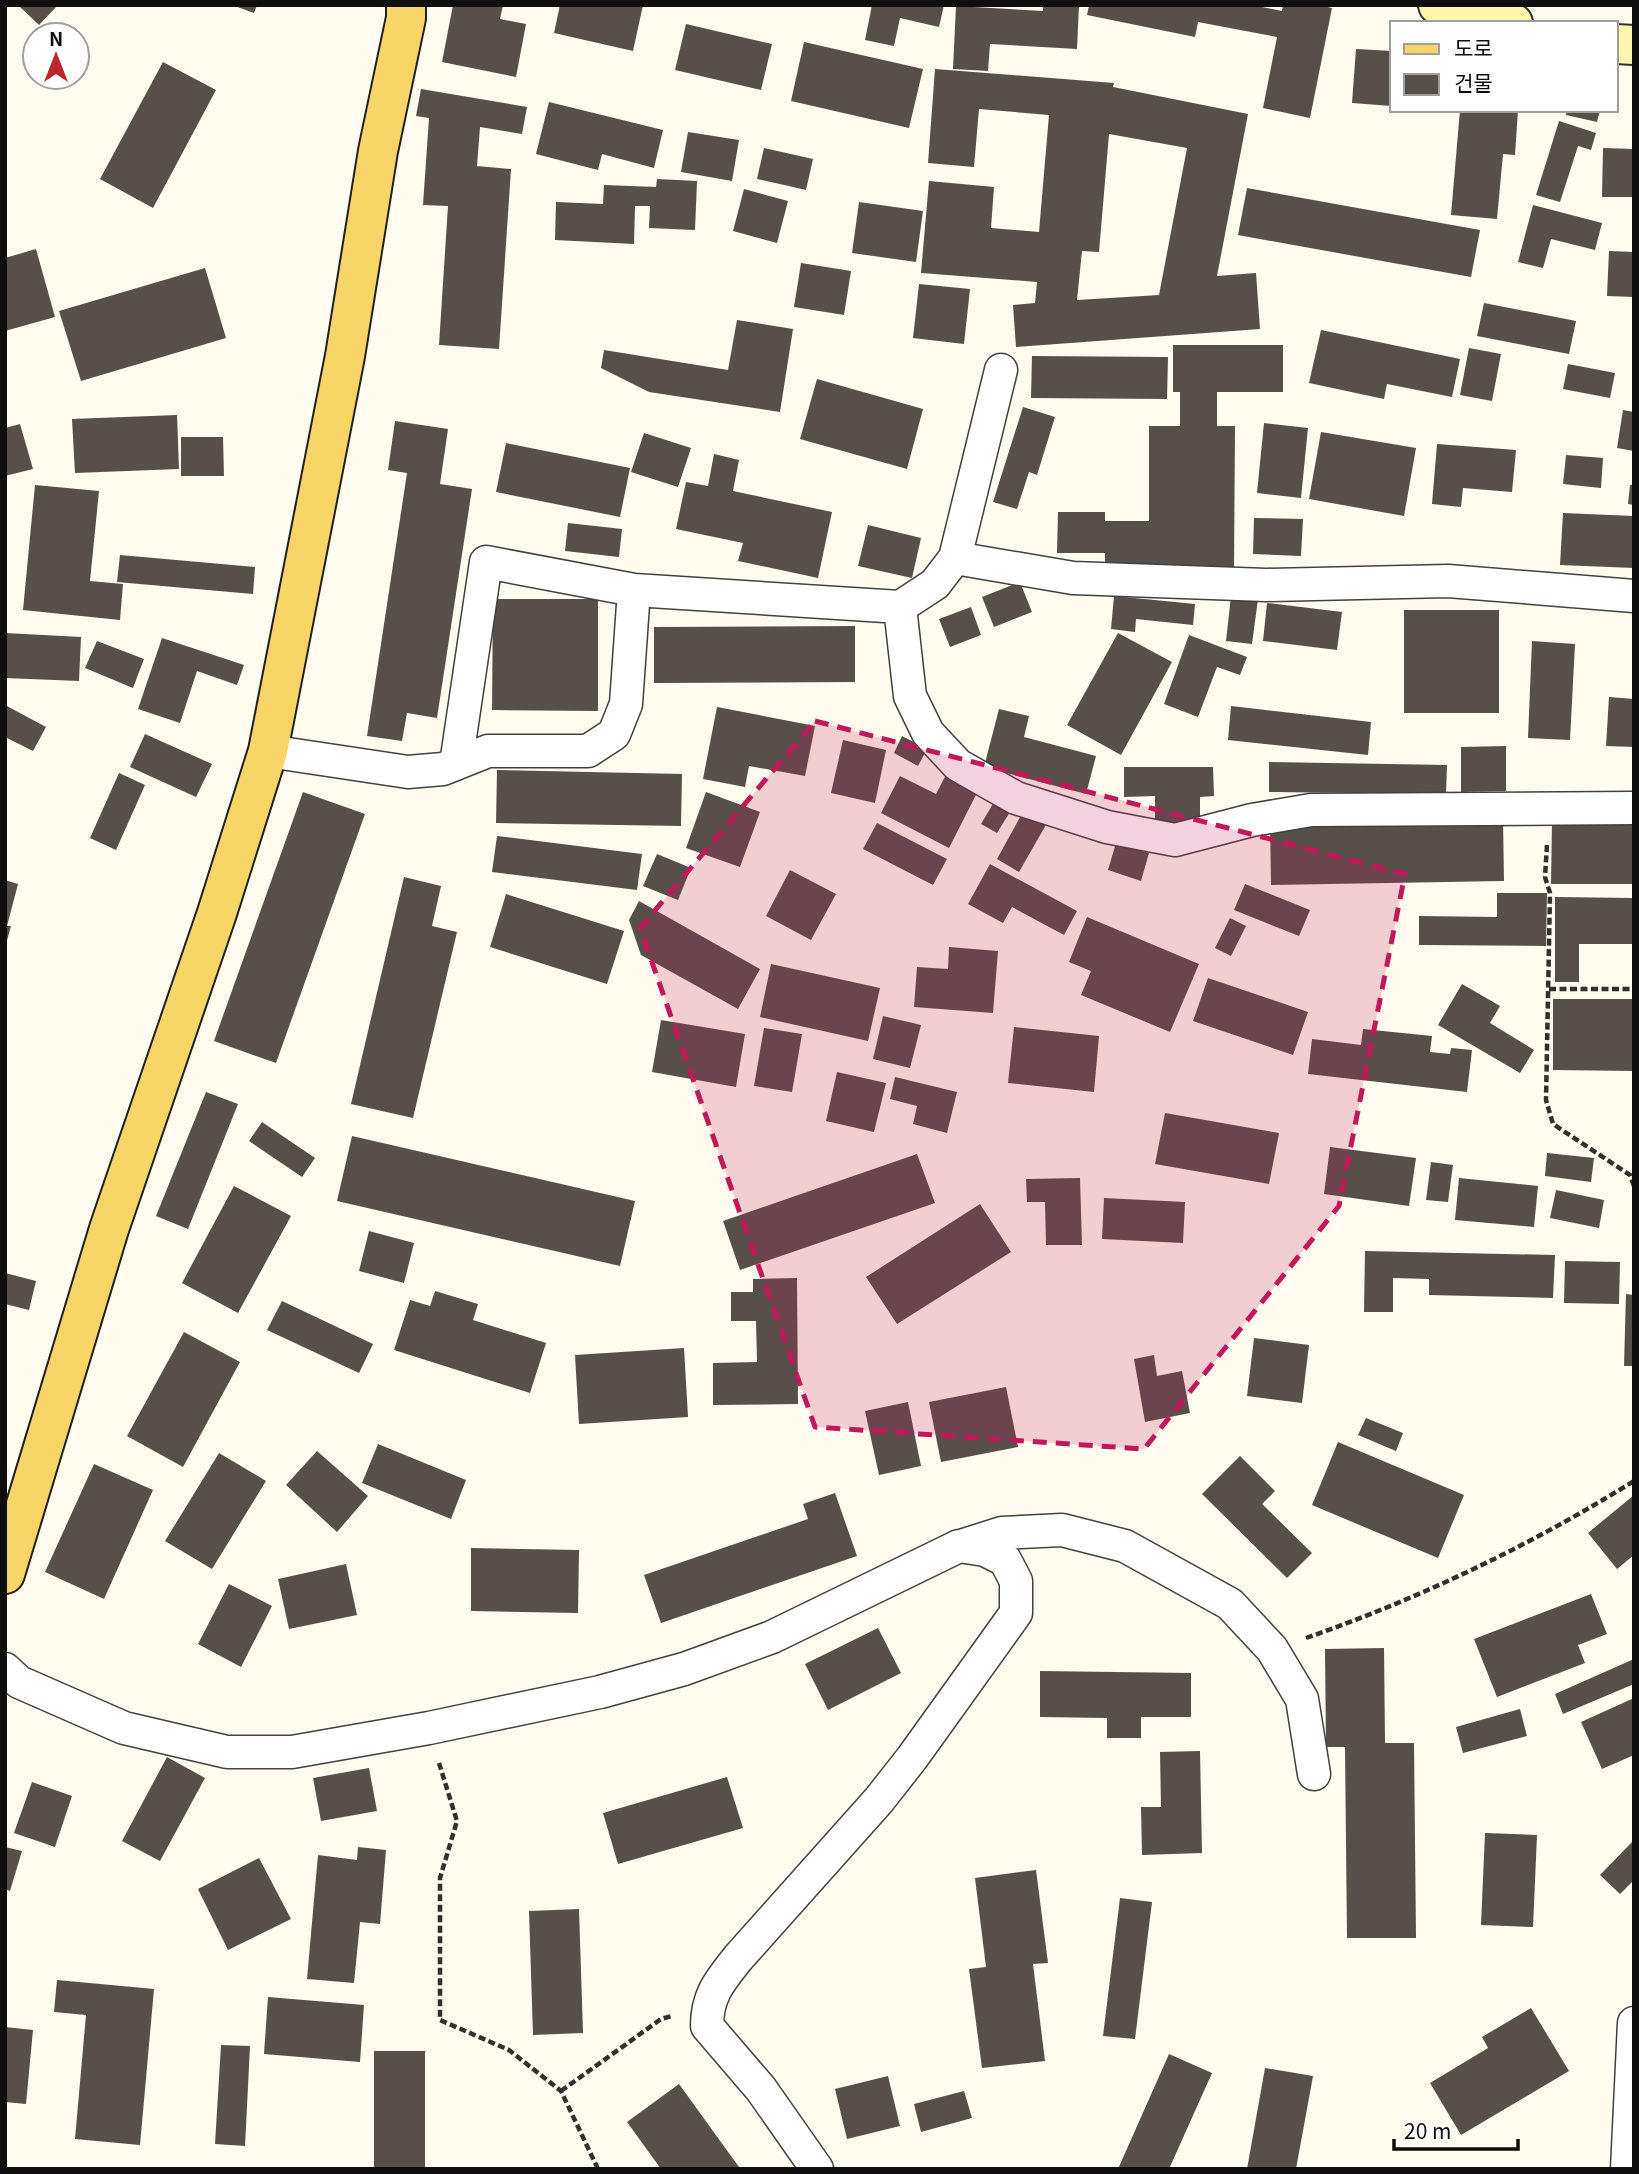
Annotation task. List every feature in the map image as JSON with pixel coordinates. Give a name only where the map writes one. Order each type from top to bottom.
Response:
[{"type":"main road","points":[[5,1574],[109,1229],[268,751],[345,356],[378,151],[406,18],[406,5]]},
{"type":"street","points":[[1438,5],[1505,21]]},
{"type":"street","points":[[456,764],[486,562],[634,590],[900,607],[935,584],[955,558],[1001,370]]},
{"type":"street","points":[[955,558],[1073,579],[1266,585],[1448,581],[1634,596]]},
{"type":"street","points":[[268,751],[408,772],[443,769],[488,751],[588,751],[614,734],[625,704],[634,590]]},
{"type":"street","points":[[900,607],[911,696],[928,733],[958,765],[1016,798],[1107,827],[1175,840],[1252,820],[1311,810],[1634,808]]},
{"type":"street","points":[[5,1669],[19,1682],[124,1728],[227,1752],[292,1752],[429,1728],[600,1692],[684,1669],[772,1637],[959,1546],[1002,1533],[1062,1530],[1125,1546],[1230,1604],[1272,1649],[1301,1699],[1314,1774]]},
{"type":"street","points":[[817,2169],[761,2088],[707,2026],[707,2008],[716,1985],[738,1958],[879,1800],[912,1758],[1016,1613],[1016,1581],[1005,1560],[985,1550],[959,1546]]},
{"type":"street","points":[[1627,2169],[1634,2023]]},
{"type":"path","points":[[1549,809],[1545,877],[1550,892],[1546,1100],[1553,1124],[1630,1175],[1634,1186]]},
{"type":"path","points":[[1549,989],[1634,989]]},
{"type":"path","points":[[1272,1649],[1368,1616],[1492,1560],[1569,1521],[1634,1481]]},
{"type":"path","points":[[429,1728],[457,1821],[440,1878],[440,2020],[509,2050],[561,2091],[598,2169]]},
{"type":"path","points":[[561,2091],[661,2019],[707,2008]]},
{"type":"highlighted area","points":[[815,721],[1405,874],[1339,1206],[1144,1449],[815,1427],[640,928]]},
{"type":"building","points":[[18,5],[58,5],[43,21],[35,21]]},
{"type":"building","points":[[232,5],[257,5],[254,13]]},
{"type":"building","points":[[453,5],[503,5],[500,19],[526,24],[516,77],[442,62]]},
{"type":"building","points":[[560,5],[643,5],[633,51],[554,33]]},
{"type":"building","points":[[872,5],[944,5],[939,27],[900,18],[894,46],[865,40]]},
{"type":"building","points":[[1043,5],[1079,5],[1077,49],[990,44],[988,71],[953,69],[956,6],[1043,11]]},
{"type":"building","points":[[1089,5],[1252,5],[1282,11],[1283,5],[1319,5],[1332,8],[1310,118],[1263,108],[1277,37],[1198,22],[1195,37],[1087,15]]},
{"type":"building","points":[[686,24],[772,44],[761,90],[675,70]]},
{"type":"building","points":[[804,42],[923,69],[909,128],[791,101]]},
{"type":"building","points":[[1356,49],[1390,51],[1390,106],[1352,103]]},
{"type":"building","points":[[163,62],[216,90],[153,208],[100,179]]},
{"type":"building","points":[[935,69],[1114,83],[1113,87],[1248,114],[1217,276],[1256,273],[1260,329],[1016,347],[1013,305],[1035,303],[1037,282],[921,273],[929,181],[994,187],[991,228],[1039,232],[1049,115],[979,109],[974,167],[928,163]],"holes":[[[1109,134],[1187,148],[1159,295],[1077,300],[1082,251],[1099,252]]]},
{"type":"building","points":[[421,89],[527,107],[522,134],[480,127],[477,166],[511,169],[499,349],[439,345],[448,206],[423,205],[429,118],[416,116]]},
{"type":"building","points":[[549,102],[663,130],[654,168],[602,154],[598,170],[536,154]]},
{"type":"building","points":[[1460,112],[1518,112],[1515,155],[1503,154],[1497,219],[1451,215]]},
{"type":"building","points":[[1567,112],[1600,112],[1597,122],[1566,115]]},
{"type":"building","points":[[1559,121],[1596,133],[1591,150],[1578,146],[1560,202],[1536,195]]},
{"type":"building","points":[[688,132],[739,140],[732,181],[681,172]]},
{"type":"building","points":[[764,148],[813,159],[806,190],[757,179]]},
{"type":"building","points":[[1603,148],[1634,149],[1634,197],[1602,197]]},
{"type":"building","points":[[657,179],[697,181],[695,230],[649,228],[650,206],[635,206],[634,244],[555,240],[556,202],[603,204],[604,185],[656,187]]},
{"type":"building","points":[[1247,188],[1480,230],[1471,277],[1238,235]]},
{"type":"building","points":[[744,189],[788,201],[777,243],[733,231]]},
{"type":"building","points":[[859,202],[923,211],[916,262],[852,253]]},
{"type":"building","points":[[1533,205],[1602,223],[1595,250],[1551,239],[1543,268],[1518,262]]},
{"type":"building","points":[[36,249],[55,317],[5,331],[5,258]]},
{"type":"building","points":[[1609,251],[1634,252],[1634,297],[1607,296]]},
{"type":"building","points":[[801,263],[851,271],[844,315],[794,307]]},
{"type":"building","points":[[205,268],[226,338],[81,381],[59,311]]},
{"type":"building","points":[[919,284],[970,289],[964,344],[913,338]]},
{"type":"building","points":[[1484,303],[1576,321],[1569,354],[1477,336]]},
{"type":"building","points":[[737,320],[793,329],[780,412],[649,392],[601,368],[604,350],[728,370]]},
{"type":"building","points":[[1321,330],[1460,359],[1452,397],[1387,384],[1384,399],[1309,383]]},
{"type":"building","points":[[1173,345],[1283,345],[1283,392],[1217,392],[1217,426],[1235,426],[1234,569],[1105,568],[1105,553],[1057,553],[1058,512],[1105,512],[1105,521],[1149,521],[1149,426],[1180,426],[1180,392],[1173,392]]},
{"type":"building","points":[[1469,348],[1501,354],[1492,401],[1460,395]]},
{"type":"building","points":[[1032,356],[1168,357],[1167,399],[1031,398]]},
{"type":"building","points":[[1568,364],[1615,373],[1610,398],[1563,389]]},
{"type":"building","points":[[817,379],[923,409],[907,469],[800,439]]},
{"type":"building","points":[[1023,407],[1055,417],[1037,475],[1029,472],[1017,509],[993,502]]},
{"type":"building","points":[[1623,410],[1634,412],[1634,451],[1617,448]]},
{"type":"building","points":[[177,415],[179,469],[75,473],[72,419]]},
{"type":"building","points":[[395,421],[448,429],[440,484],[472,489],[437,718],[407,713],[402,741],[367,736],[407,473],[388,470]]},
{"type":"building","points":[[1264,423],[1308,428],[1301,498],[1257,493]]},
{"type":"building","points":[[20,424],[33,469],[5,476],[5,428]]},
{"type":"building","points":[[1321,432],[1416,448],[1404,516],[1309,499]]},
{"type":"building","points":[[644,433],[691,448],[678,487],[631,472]]},
{"type":"building","points":[[181,437],[223,437],[224,476],[181,476]]},
{"type":"building","points":[[506,443],[630,468],[620,517],[496,492]]},
{"type":"building","points":[[1437,444],[1516,450],[1512,492],[1463,488],[1461,507],[1432,504]]},
{"type":"building","points":[[714,454],[739,460],[733,491],[832,512],[818,578],[738,561],[743,543],[676,529],[686,482],[708,486]]},
{"type":"building","points":[[1566,455],[1603,458],[1601,488],[1563,484]]},
{"type":"building","points":[[35,485],[99,491],[90,581],[123,584],[120,620],[23,610]]},
{"type":"building","points":[[1630,485],[1634,485],[1634,505],[1628,504]]},
{"type":"building","points":[[1563,513],[1634,516],[1634,568],[1560,565]]},
{"type":"building","points":[[1254,518],[1303,519],[1301,556],[1253,554]]},
{"type":"building","points":[[568,523],[622,529],[619,557],[565,551]]},
{"type":"building","points":[[868,525],[921,538],[912,578],[858,566]]},
{"type":"building","points":[[120,555],[255,567],[253,594],[117,582]]},
{"type":"building","points":[[1020,582],[1032,612],[994,627],[982,597]]},
{"type":"building","points":[[1114,596],[1195,604],[1193,625],[1136,619],[1135,632],[1111,629]]},
{"type":"building","points":[[1231,596],[1258,599],[1252,644],[1226,641]]},
{"type":"building","points":[[493,599],[598,599],[598,711],[492,710]]},
{"type":"building","points":[[1267,603],[1342,612],[1337,650],[1263,641]]},
{"type":"building","points":[[971,607],[981,635],[950,647],[939,619]]},
{"type":"building","points":[[1404,610],[1499,610],[1499,713],[1404,713]]},
{"type":"building","points":[[855,626],[855,682],[654,683],[654,627]]},
{"type":"building","points":[[5,633],[81,637],[79,681],[5,678]]},
{"type":"building","points":[[1118,633],[1172,662],[1121,755],[1067,725]]},
{"type":"building","points":[[1189,635],[1247,657],[1240,675],[1217,667],[1198,717],[1164,704]]},
{"type":"building","points":[[162,638],[244,665],[237,685],[197,671],[180,723],[138,709]]},
{"type":"building","points":[[97,641],[144,659],[133,688],[85,668]]},
{"type":"building","points":[[1532,641],[1575,644],[1570,740],[1528,738]]},
{"type":"building","points":[[1609,697],[1634,699],[1634,747],[1606,746]]},
{"type":"building","points":[[5,705],[46,727],[33,751],[5,737]]},
{"type":"building","points":[[1231,706],[1371,722],[1368,755],[1228,740]]},
{"type":"building","points":[[717,707],[815,726],[805,776],[749,766],[745,787],[703,779]]},
{"type":"building","points":[[999,709],[1029,716],[1024,737],[1096,756],[1086,794],[984,767]]},
{"type":"building","points":[[145,734],[212,764],[196,797],[130,767]]},
{"type":"building","points":[[902,736],[927,749],[918,766],[894,753]]},
{"type":"building","points":[[843,740],[886,750],[875,803],[831,793]]},
{"type":"building","points":[[1506,746],[1506,791],[1461,792],[1461,747]]},
{"type":"building","points":[[1269,762],[1447,765],[1446,794],[1269,792]]},
{"type":"building","points":[[1124,767],[1213,767],[1214,796],[1200,797],[1200,825],[1155,825],[1155,796],[1124,797]]},
{"type":"building","points":[[497,770],[682,774],[681,826],[496,823]]},
{"type":"building","points":[[948,771],[980,787],[949,848],[881,813],[900,776],[936,794]]},
{"type":"building","points":[[119,773],[145,785],[116,850],[90,838]]},
{"type":"building","points":[[303,792],[365,814],[276,1063],[214,1041]]},
{"type":"building","points":[[706,792],[760,812],[740,867],[686,848]]},
{"type":"building","points":[[994,802],[1010,812],[997,833],[981,824]]},
{"type":"building","points":[[1024,810],[1047,823],[1019,872],[997,859]]},
{"type":"building","points":[[1503,819],[1504,881],[1271,885],[1270,822]]},
{"type":"building","points":[[1552,821],[1634,822],[1634,884],[1551,884]]},
{"type":"building","points":[[877,823],[947,859],[933,885],[863,849]]},
{"type":"building","points":[[497,836],[642,854],[637,890],[492,872]]},
{"type":"building","points":[[1116,843],[1149,853],[1141,881],[1108,870]]},
{"type":"building","points":[[657,854],[691,868],[678,900],[643,886]]},
{"type":"building","points":[[990,864],[1077,911],[1064,935],[1012,907],[1003,923],[968,904]]},
{"type":"building","points":[[790,870],[836,894],[811,940],[766,916]]},
{"type":"building","points":[[404,877],[441,886],[432,926],[457,932],[413,1118],[351,1104]]},
{"type":"building","points":[[5,880],[18,884],[7,926],[11,926],[6,944]]},
{"type":"building","points":[[1245,884],[1310,910],[1299,936],[1234,910]]},
{"type":"building","points":[[1497,893],[1547,893],[1546,946],[1419,945],[1419,916],[1497,917]]},
{"type":"building","points":[[506,894],[624,931],[607,984],[490,947]]},
{"type":"building","points":[[1555,897],[1634,898],[1634,944],[1579,944],[1579,982],[1555,982]]},
{"type":"building","points":[[639,901],[760,969],[738,1009],[641,955],[629,920]]},
{"type":"building","points":[[1087,917],[1199,964],[1170,1032],[1081,995],[1091,971],[1069,962]]},
{"type":"building","points":[[1230,918],[1246,926],[1231,956],[1215,948]]},
{"type":"building","points":[[949,947],[998,951],[993,1013],[914,1007],[917,967],[948,969]]},
{"type":"building","points":[[771,964],[880,988],[868,1041],[760,1017]]},
{"type":"building","points":[[1208,978],[1308,1012],[1293,1055],[1193,1021]]},
{"type":"building","points":[[1462,984],[1500,1006],[1490,1023],[1534,1050],[1520,1073],[1438,1025]]},
{"type":"building","points":[[1553,999],[1634,999],[1634,1071],[1553,1070]]},
{"type":"building","points":[[883,1016],[921,1025],[910,1068],[873,1059]]},
{"type":"building","points":[[661,1020],[745,1034],[736,1087],[652,1072]]},
{"type":"building","points":[[1014,1027],[1099,1036],[1094,1092],[1008,1083]]},
{"type":"building","points":[[764,1028],[802,1034],[792,1092],[754,1086]]},
{"type":"building","points":[[1363,1029],[1432,1036],[1430,1052],[1450,1054],[1451,1048],[1472,1050],[1467,1092],[1308,1074],[1312,1039],[1361,1045]]},
{"type":"building","points":[[837,1072],[886,1083],[874,1132],[826,1121]]},
{"type":"building","points":[[895,1077],[957,1092],[947,1133],[913,1124],[917,1106],[890,1099]]},
{"type":"building","points":[[206,1092],[238,1104],[188,1229],[156,1216]]},
{"type":"building","points":[[1165,1113],[1279,1133],[1269,1184],[1155,1164]]},
{"type":"building","points":[[262,1122],[315,1158],[302,1177],[249,1141]]},
{"type":"building","points":[[352,1136],[635,1201],[620,1266],[337,1201]]},
{"type":"building","points":[[1330,1147],[1416,1158],[1409,1206],[1324,1194]]},
{"type":"building","points":[[1547,1153],[1594,1158],[1591,1182],[1545,1176]]},
{"type":"building","points":[[917,1154],[935,1203],[740,1270],[723,1221]]},
{"type":"building","points":[[1431,1162],[1453,1165],[1448,1202],[1426,1200]]},
{"type":"building","points":[[1080,1178],[1082,1245],[1046,1245],[1045,1202],[1027,1202],[1026,1179]]},
{"type":"building","points":[[1459,1178],[1538,1186],[1534,1227],[1455,1220]]},
{"type":"building","points":[[234,1186],[291,1216],[238,1313],[182,1283]]},
{"type":"building","points":[[1556,1190],[1604,1200],[1599,1228],[1550,1218]]},
{"type":"building","points":[[1104,1198],[1185,1202],[1183,1243],[1102,1239]]},
{"type":"building","points":[[980,1204],[1011,1252],[897,1324],[866,1277]]},
{"type":"building","points":[[369,1231],[414,1243],[404,1283],[359,1271]]},
{"type":"building","points":[[1365,1251],[1555,1255],[1553,1298],[1429,1295],[1429,1279],[1393,1278],[1393,1312],[1364,1312]]},
{"type":"building","points":[[1565,1261],[1620,1262],[1619,1304],[1564,1303]]},
{"type":"building","points":[[5,1273],[36,1281],[29,1310],[5,1304]]},
{"type":"building","points":[[797,1278],[798,1404],[713,1405],[713,1363],[757,1362],[756,1321],[731,1321],[731,1292],[753,1292],[753,1279]]},
{"type":"building","points":[[435,1291],[478,1304],[473,1320],[546,1343],[530,1393],[394,1350],[410,1300],[430,1306]]},
{"type":"building","points":[[1626,1294],[1634,1295],[1634,1366],[1624,1366]]},
{"type":"building","points":[[282,1301],[373,1344],[359,1373],[267,1330]]},
{"type":"building","points":[[184,1332],[240,1362],[183,1467],[127,1436]]},
{"type":"building","points":[[1254,1338],[1309,1345],[1302,1403],[1247,1396]]},
{"type":"building","points":[[684,1348],[688,1417],[579,1424],[575,1355]]},
{"type":"building","points":[[1154,1355],[1157,1376],[1182,1371],[1190,1413],[1145,1422],[1134,1359]]},
{"type":"building","points":[[1006,1387],[1018,1447],[941,1462],[929,1402]]},
{"type":"building","points":[[908,1402],[921,1466],[879,1475],[865,1411]]},
{"type":"building","points":[[1366,1418],[1403,1433],[1396,1451],[1358,1435]]},
{"type":"building","points":[[1338,1442],[1464,1495],[1438,1558],[1312,1505]]},
{"type":"building","points":[[378,1444],[466,1480],[451,1519],[362,1483]]},
{"type":"building","points":[[317,1451],[368,1496],[337,1532],[286,1485]]},
{"type":"building","points":[[219,1453],[266,1481],[212,1569],[165,1541]]},
{"type":"building","points":[[1240,1456],[1275,1491],[1262,1504],[1312,1553],[1287,1578],[1202,1494]]},
{"type":"building","points":[[94,1464],[153,1490],[104,1599],[45,1572]]},
{"type":"building","points":[[835,1493],[857,1556],[661,1623],[644,1575],[808,1519],[803,1504]]},
{"type":"building","points":[[1634,1495],[1634,1555],[1617,1569],[1588,1533]]},
{"type":"building","points":[[471,1548],[579,1550],[578,1613],[471,1611]]},
{"type":"building","points":[[346,1564],[357,1615],[289,1629],[278,1579]]},
{"type":"building","points":[[229,1584],[272,1606],[241,1667],[198,1644]]},
{"type":"building","points":[[1591,1594],[1607,1634],[1578,1645],[1585,1663],[1497,1697],[1474,1639]]},
{"type":"building","points":[[878,1628],[901,1673],[828,1710],[805,1664]]},
{"type":"building","points":[[1384,1648],[1385,1743],[1414,1743],[1416,1938],[1347,1938],[1345,1747],[1326,1747],[1325,1649]]},
{"type":"building","points":[[1634,1659],[1634,1684],[1563,1714],[1555,1694]]},
{"type":"building","points":[[1040,1671],[1191,1673],[1191,1717],[1141,1717],[1141,1738],[1107,1738],[1107,1718],[1040,1717]]},
{"type":"building","points":[[1634,1698],[1634,1755],[1602,1769],[1581,1722]]},
{"type":"building","points":[[1520,1709],[1527,1736],[1463,1753],[1456,1727]]},
{"type":"building","points":[[1200,1751],[1202,1853],[1142,1855],[1141,1807],[1161,1807],[1160,1752]]},
{"type":"building","points":[[167,1757],[205,1778],[160,1861],[122,1841]]},
{"type":"building","points":[[369,1768],[377,1811],[321,1821],[313,1778]]},
{"type":"building","points":[[727,1777],[743,1828],[618,1864],[603,1813]]},
{"type":"building","points":[[32,1782],[72,1796],[55,1847],[14,1833]]},
{"type":"building","points":[[1485,1833],[1537,1835],[1533,1927],[1481,1925]]},
{"type":"building","points":[[1634,1840],[1634,1880],[1620,1894],[1600,1875]]},
{"type":"building","points":[[5,1847],[22,1851],[10,1891],[5,1889]]},
{"type":"building","points":[[358,1847],[386,1850],[380,1924],[360,1922],[354,1983],[307,1979],[318,1855],[357,1860]]},
{"type":"building","points":[[259,1858],[291,1919],[228,1950],[198,1889]]},
{"type":"building","points":[[1036,1870],[1048,1963],[1033,1964],[1045,2061],[982,2068],[969,1969],[986,1967],[975,1878]]},
{"type":"building","points":[[1120,1898],[1152,1902],[1135,2039],[1103,2036]]},
{"type":"building","points":[[579,1909],[583,2033],[533,2035],[529,1911]]},
{"type":"building","points":[[57,1980],[154,1989],[140,2145],[75,2139],[86,2015],[54,2012]]},
{"type":"building","points":[[268,1997],[364,2005],[360,2062],[264,2054]]},
{"type":"building","points":[[1531,2008],[1569,2071],[1461,2135],[1430,2083],[1488,2048],[1482,2037]]},
{"type":"building","points":[[5,2027],[33,2030],[26,2104],[5,2102]]},
{"type":"building","points":[[221,2045],[250,2046],[245,2146],[215,2144]]},
{"type":"building","points":[[374,2051],[425,2051],[425,2169],[374,2169]]},
{"type":"building","points":[[1169,2054],[1212,2073],[1169,2169],[1118,2169]]},
{"type":"building","points":[[1265,2068],[1313,2076],[1296,2169],[1247,2169]]},
{"type":"building","points":[[888,2076],[900,2126],[847,2139],[835,2089]]},
{"type":"building","points":[[679,2084],[739,2167],[737,2169],[661,2169],[627,2122]]},
{"type":"building","points":[[964,2091],[972,2118],[921,2132],[914,2104]]}]
